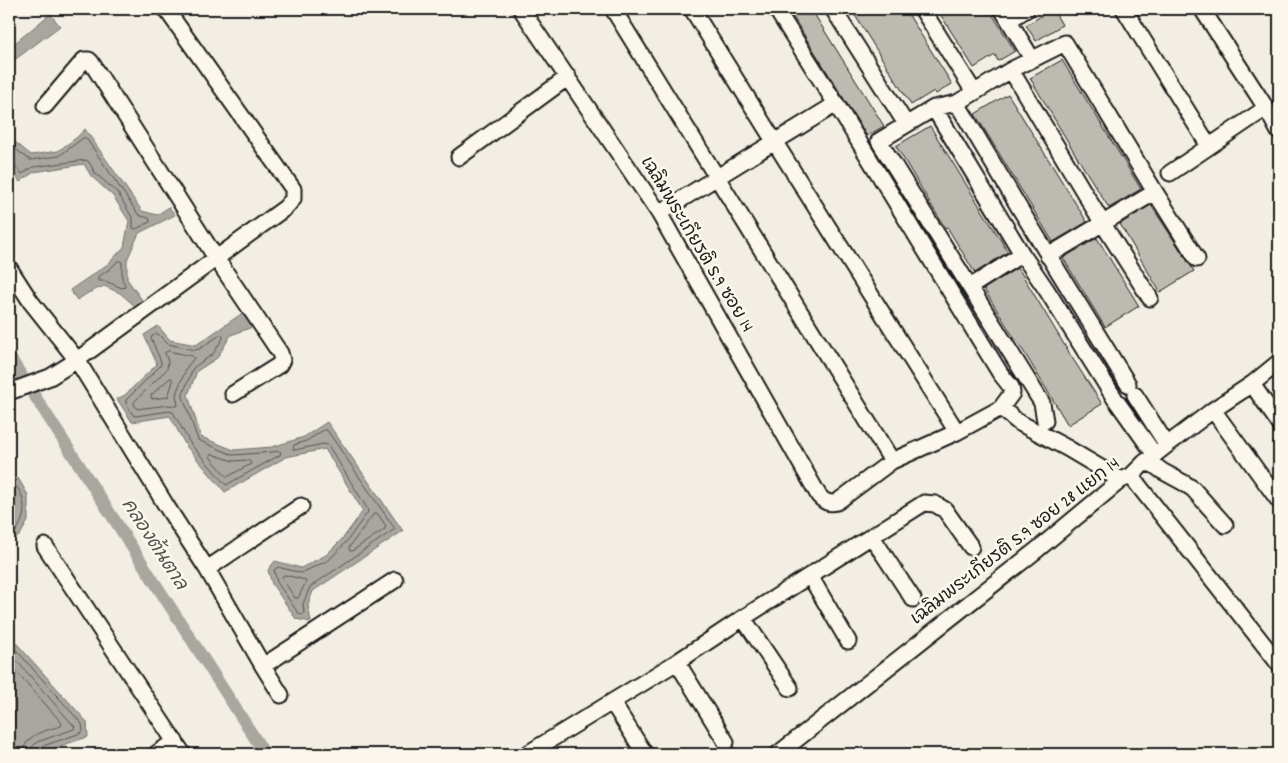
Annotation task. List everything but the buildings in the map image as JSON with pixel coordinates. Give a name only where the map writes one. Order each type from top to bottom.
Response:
[{"type":"street","points":[[9,392],[50,377],[77,360],[285,208],[293,199],[293,189],[166,9]]},
{"type":"street","name":"เฉลิมพระเกียรติ ร.9 ซอย 14","points":[[521,9],[659,213],[819,496],[830,504],[837,502],[892,461]]},
{"type":"street","points":[[613,9],[892,461],[957,432],[1001,408],[1012,393],[1011,387],[1000,373],[776,9]]},
{"type":"street","points":[[692,9],[957,432]]},
{"type":"street","points":[[833,9],[906,124]]},
{"type":"street","points":[[922,9],[974,92]]},
{"type":"street","points":[[1027,9],[1005,14],[1032,59]]},
{"type":"street","points":[[1124,9],[1209,146]]},
{"type":"street","points":[[1202,9],[1266,108],[1279,132]]},
{"type":"street","points":[[1045,421],[1042,403],[879,141],[934,108],[957,103],[1011,70],[1065,43],[1198,259]]},
{"type":"street","points":[[45,106],[84,60],[89,60],[216,258],[280,353],[282,360],[279,365],[233,394]]},
{"type":"street","points":[[1011,70],[1102,224],[1150,298]]},
{"type":"street","points":[[459,157],[568,77]]},
{"type":"street","points":[[957,103],[1062,279],[1167,445]]},
{"type":"street","points":[[659,213],[836,104]]},
{"type":"street","points":[[934,108],[1001,220],[1115,399],[1154,465],[1193,489],[1225,525]]},
{"type":"street","points":[[1170,172],[1266,108]]},
{"type":"street","points":[[1048,256],[1155,192]]},
{"type":"street","points":[[1001,220],[1020,209]]},
{"type":"street","points":[[970,286],[1022,254]]},
{"type":"street","points":[[9,268],[31,302],[77,360],[167,507],[208,569],[281,694]]},
{"type":"street","points":[[1046,289],[1062,279]]},
{"type":"street","name":"เฉลิมพระเกียรติ ร.9 ซอย 28 แยก 14","points":[[778,754],[1038,549],[1131,482],[1150,459],[1167,445],[1213,410],[1252,384],[1279,362]]},
{"type":"street","points":[[1252,384],[1279,423]]},
{"type":"street","points":[[1001,408],[1018,422],[1131,482],[1279,664]]},
{"type":"street","points":[[1213,410],[1279,501]]},
{"type":"street","points":[[1131,482],[1162,471]]},
{"type":"street","points":[[527,754],[546,749],[612,702],[924,503],[935,504],[945,510],[971,547]]},
{"type":"street","points":[[208,569],[301,506]]},
{"type":"street","points":[[872,537],[913,599]]},
{"type":"street","points":[[45,546],[184,754]]},
{"type":"street","points":[[810,576],[848,641]]},
{"type":"street","points":[[263,666],[395,580]]},
{"type":"street","points":[[743,618],[790,688]]},
{"type":"street","points":[[677,662],[726,742]]},
{"type":"street","points":[[612,702],[644,754]]},
{"type":"street","points":[[156,754],[175,741]]},
{"type":"water","points":[[50,14],[60,26],[9,64],[9,48]]},
{"type":"water","points":[[85,129],[142,211],[157,215],[169,207],[175,215],[139,233],[127,260],[127,279],[142,300],[136,307],[120,293],[104,286],[77,300],[70,290],[108,264],[124,247],[129,221],[113,196],[91,176],[84,164],[34,172],[20,182],[9,166],[9,137],[31,155],[58,151]]},
{"type":"water","points":[[247,310],[255,326],[231,335],[217,358],[197,371],[188,395],[201,437],[234,450],[272,447],[304,437],[327,422],[403,531],[313,591],[308,605],[311,622],[296,619],[272,584],[268,570],[275,561],[301,568],[326,555],[343,538],[363,511],[325,449],[286,457],[225,492],[186,446],[170,416],[132,422],[117,399],[125,395],[157,364],[144,335],[158,326],[170,340],[196,345]]},
{"type":"water","points":[[18,478],[28,495],[28,521],[20,535],[9,544],[9,485]]},
{"type":"water","points":[[9,635],[87,722],[88,737],[35,754],[9,754]]},
{"type":"waterway","name":"คลองต้นตาล","points":[[9,356],[265,754]]}]
